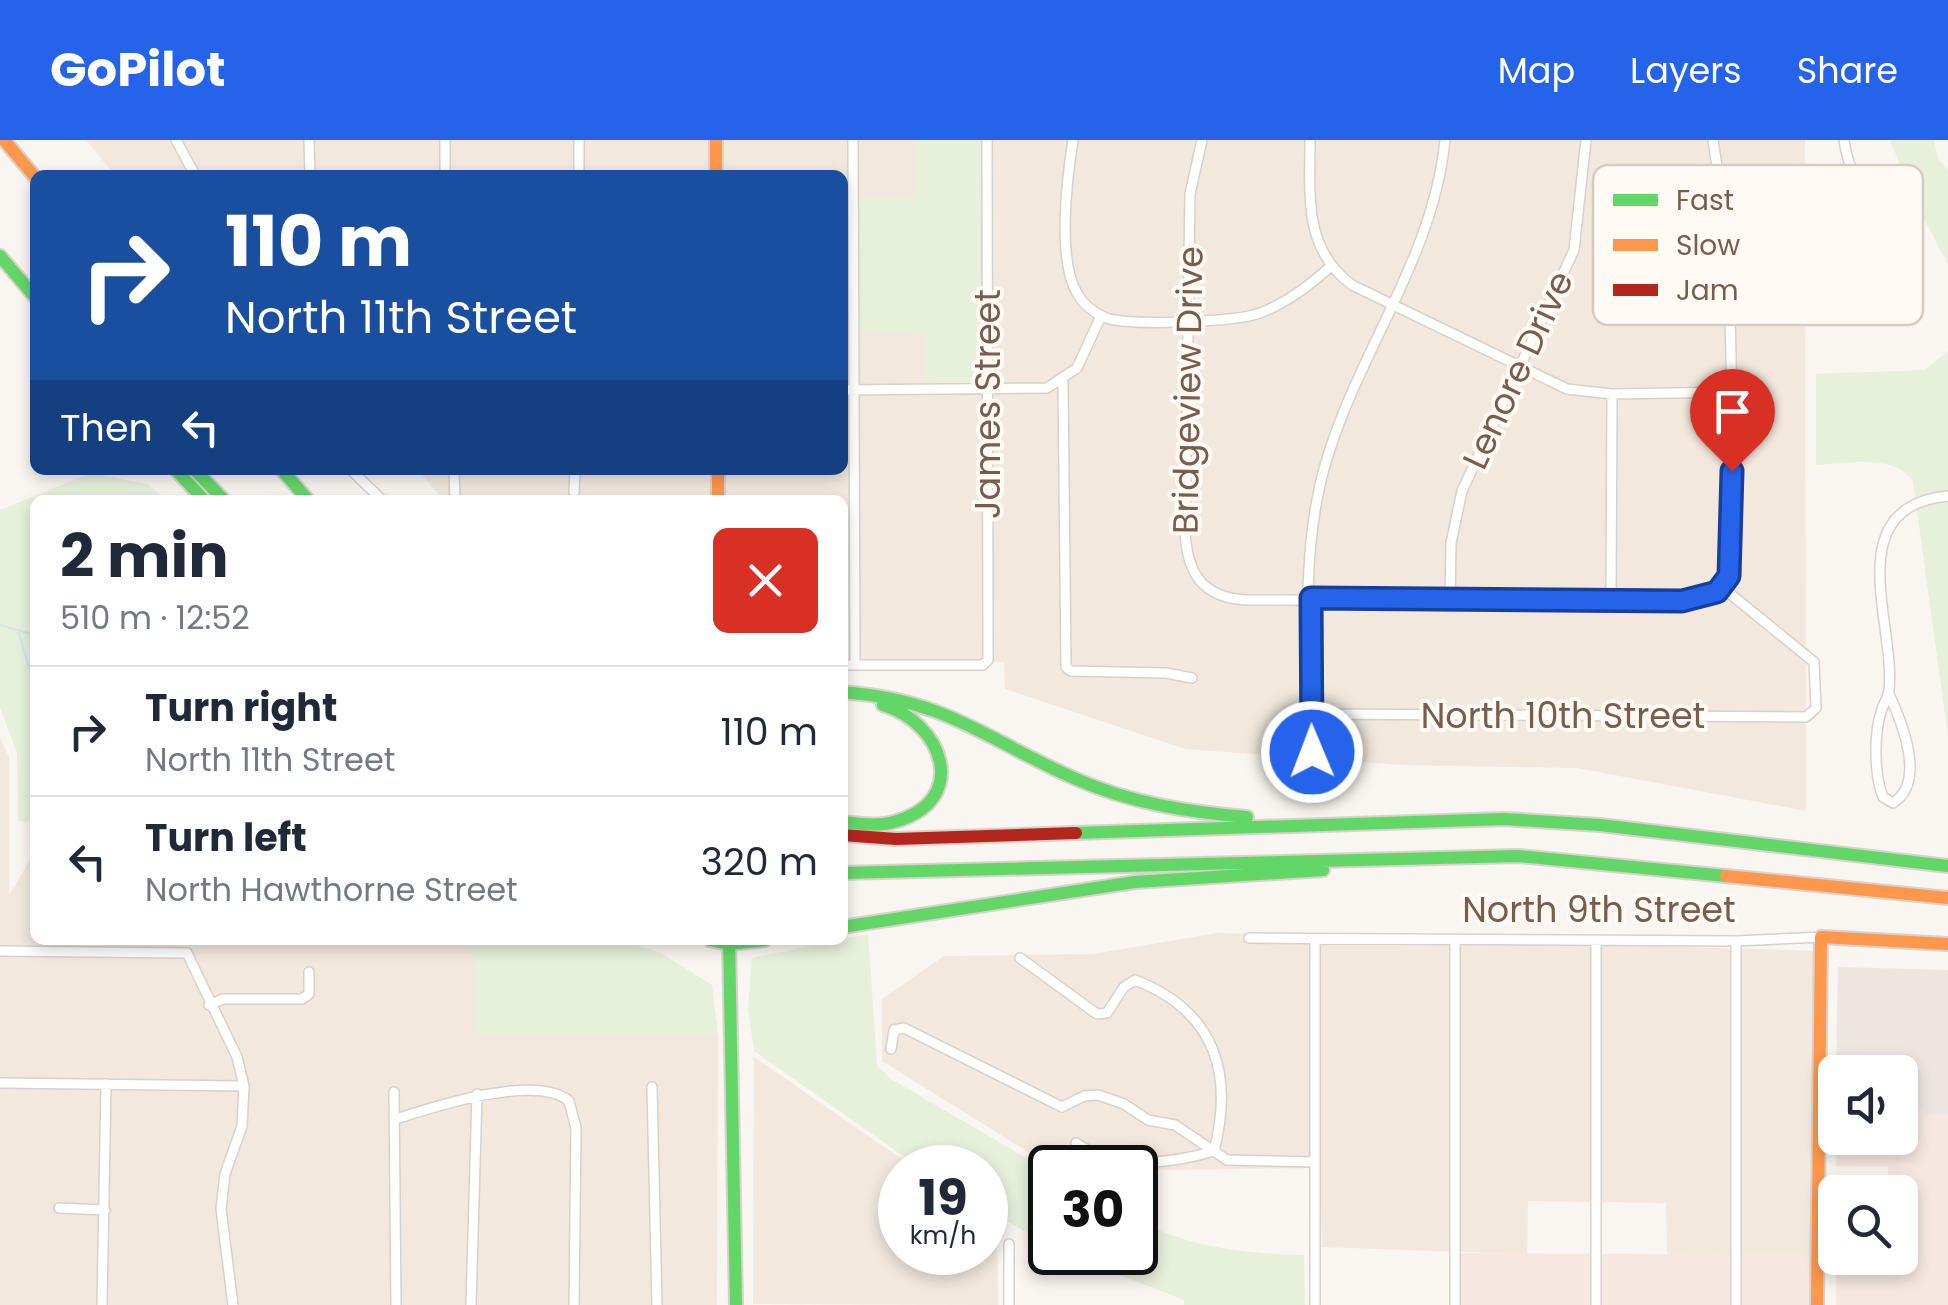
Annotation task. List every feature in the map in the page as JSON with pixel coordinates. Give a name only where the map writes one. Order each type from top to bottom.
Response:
[{"type":"main road","points":[[4,140],[30,170]]},
{"type":"main road","points":[[716,140],[716,170]]},
{"type":"main road","points":[[0,256],[30,291]]},
{"type":"main road","points":[[181,475],[199,495]]},
{"type":"main road","points":[[200,475],[219,495]]},
{"type":"main road","points":[[286,475],[304,495]]},
{"type":"main road","points":[[848,692],[894,695],[945,708],[1072,777],[1143,803],[1208,814],[1352,823]]},
{"type":"main road","points":[[848,703],[898,707],[917,715],[933,732],[942,774],[929,800],[909,818],[893,823],[848,822]]},
{"type":"main road","points":[[848,835],[896,838],[1504,819],[1600,825],[1948,866]]},
{"type":"main road","points":[[848,873],[1466,856],[1564,858],[1948,898]]},
{"type":"main road","points":[[848,926],[1064,892],[1189,878],[1474,862],[1642,868]]},
{"type":"main road","points":[[1817,1305],[1821,937]]},
{"type":"main road","name":"North 9th Street","points":[[1821,937],[1948,944]]},
{"type":"main road","points":[[729,945],[736,1305]]},
{"type":"street","points":[[176,140],[192,170]]},
{"type":"street","points":[[309,140],[310,170]]},
{"type":"street","points":[[445,140],[446,170]]},
{"type":"street","points":[[579,140],[579,170]]},
{"type":"street","points":[[848,665],[854,665],[848,390],[853,140]]},
{"type":"street","name":"James Street","points":[[854,665],[983,665],[989,653],[987,140]]},
{"type":"street","points":[[1073,140],[1067,208],[1070,273],[1079,296],[1101,316],[1126,322],[1222,321],[1259,314],[1293,297],[1330,267]]},
{"type":"street","name":"Bridgeview Drive","points":[[1202,140],[1191,182],[1186,550],[1192,572],[1210,592],[1230,599],[1311,598]]},
{"type":"street","points":[[1310,140],[1312,222],[1330,267],[1352,284],[1567,389],[1612,394],[1732,392]]},
{"type":"street","points":[[1312,752],[1313,531],[1326,462],[1432,216],[1445,140]]},
{"type":"street","name":"Lenore Drive","points":[[1450,599],[1456,509],[1470,469],[1574,250],[1586,140]]},
{"type":"street","points":[[1713,140],[1716,165]]},
{"type":"street","points":[[1844,140],[1850,165]]},
{"type":"street","points":[[848,390],[1036,390],[1062,382],[1078,368],[1101,316]]},
{"type":"street","points":[[1311,598],[1610,602],[1692,600],[1723,588],[1731,550],[1732,325]]},
{"type":"street","points":[[1062,382],[1066,667],[1071,672],[1166,672],[1192,678]]},
{"type":"street","points":[[1610,602],[1612,394]]},
{"type":"street","points":[[356,475],[377,495]]},
{"type":"street","points":[[574,492],[575,475]]},
{"type":"street","points":[[1889,694],[1904,730],[1908,762],[1904,792],[1894,802],[1883,796],[1879,776],[1879,719],[1889,694],[1889,650],[1878,584],[1881,549],[1907,511],[1948,496]]},
{"type":"street","name":"North 10th Street","points":[[1311,714],[1814,714],[1814,662],[1723,588]]},
{"type":"street","name":"North 9th Street","points":[[1248,938],[1736,941],[1821,937]]},
{"type":"street","points":[[1315,939],[1315,1305]]},
{"type":"street","points":[[1455,1305],[1456,940]]},
{"type":"street","points":[[1596,940],[1596,1305]]},
{"type":"street","points":[[1736,941],[1736,1305]]},
{"type":"street","points":[[74,952],[75,945]]},
{"type":"street","points":[[189,945],[187,953],[237,1056],[244,1086],[242,1126],[225,1174],[221,1209],[233,1305]]},
{"type":"street","points":[[0,952],[187,953]]},
{"type":"street","points":[[1020,958],[1097,1014],[1108,1014],[1124,987],[1135,980],[1197,1022],[1212,1041],[1220,1070],[1220,1130],[1214,1151]]},
{"type":"street","points":[[209,1005],[223,999],[302,999],[309,994],[309,972]]},
{"type":"street","points":[[891,1049],[893,1032],[904,1028],[1062,1107],[1087,1095],[1113,1099],[1145,1119],[1175,1125],[1228,1160],[1315,1162]]},
{"type":"street","points":[[0,1083],[244,1086]]},
{"type":"street","points":[[102,1305],[106,1084]]},
{"type":"street","points":[[652,1087],[657,1305]]},
{"type":"street","points":[[394,1092],[396,1305]]},
{"type":"street","points":[[396,1119],[478,1094],[564,1096],[575,1117],[574,1305]]},
{"type":"street","points":[[471,1305],[478,1094]]},
{"type":"street","points":[[1076,1143],[1093,1154],[1172,1164],[1214,1151]]},
{"type":"street","points":[[59,1208],[105,1210]]},
{"type":"street","points":[[1008,1305],[1009,1244]]},
{"type":"shaded area","points":[[86,140],[1805,140],[1805,165],[1593,165],[1593,325],[1805,325],[1806,811],[1577,768],[1399,765],[1185,749],[1005,689],[1004,662],[848,661],[848,495],[439,495],[422,475],[848,475],[848,170],[111,170]]},
{"type":"shaded area","points":[[0,738],[9,757],[9,895],[30,860],[30,945],[474,945],[475,1035],[718,1035],[717,1305],[0,1305]]},
{"type":"shaded area","points":[[1217,933],[1820,951],[1818,1255],[1667,1254],[1666,1203],[1528,1201],[1527,1254],[1322,1247],[1320,1168],[1158,1169],[1158,1145],[1028,1145],[1028,1152],[882,1061],[882,999],[944,956],[1093,954]]},
{"type":"shaded area","points":[[1838,967],[1948,970],[1948,1115],[1928,1115],[1918,1107],[1918,1055],[1836,1055]]},
{"type":"shaded area","points":[[754,1057],[881,1145],[878,1145],[878,1275],[998,1275],[998,1305],[753,1304]]},
{"type":"shaded area","points":[[1918,1107],[1928,1115],[1948,1115],[1948,1305],[1836,1305],[1836,1275],[1918,1275],[1918,1175],[1888,1175],[1888,1167],[1836,1166],[1836,1155],[1918,1155]]},
{"type":"shaded area","points":[[1455,1253],[1818,1255],[1817,1305],[1455,1305]]},
{"type":"green space","points":[[914,140],[980,140],[981,377],[975,383],[925,382],[925,334],[858,333],[858,197],[914,197]]},
{"type":"green space","points":[[1890,140],[1934,140],[1938,159],[1948,170],[1948,264],[1923,217],[1923,165],[1900,165]]},
{"type":"green space","points":[[1948,351],[1948,737],[1913,481],[1904,472],[1881,463],[1816,465],[1816,374],[1925,370]]},
{"type":"green space","points":[[86,475],[101,475],[148,484],[160,495],[37,495]]},
{"type":"green space","points":[[30,498],[30,822],[18,821],[17,753],[0,708],[0,510]]},
{"type":"green space","points":[[868,934],[877,1066],[891,1079],[1004,1145],[888,1145],[754,1051],[748,1009],[752,958],[815,945],[848,945],[848,938]]},
{"type":"green space","points":[[474,945],[636,945],[661,953],[712,985],[718,1035],[474,1035]]},
{"type":"green space","points":[[1008,1147],[1028,1159],[1028,1233],[1008,1222]]},
{"type":"green space","points":[[1158,1230],[1217,1247],[1304,1255],[1305,1305],[1184,1305],[1184,1300],[1120,1275],[1158,1275]]},
{"type":"waterway","points":[[0,625],[30,634]]},
{"type":"waterway","points":[[19,633],[30,672]]},
{"type":"traffic: fast","points":[[0,256],[30,291]]},
{"type":"traffic: fast","points":[[181,475],[199,495]]},
{"type":"traffic: fast","points":[[200,475],[219,495]]},
{"type":"traffic: fast","points":[[286,475],[304,495]]},
{"type":"traffic: fast","points":[[848,693],[879,696],[939,712],[1076,779],[1117,794],[1181,809],[1247,817]]},
{"type":"traffic: fast","points":[[848,822],[897,821],[920,810],[934,796],[940,779],[940,762],[921,728],[904,714],[883,705]]},
{"type":"traffic: fast","points":[[1076,833],[1504,819],[1600,825],[1948,866]]},
{"type":"traffic: fast","points":[[848,873],[1518,856],[1726,876]]},
{"type":"traffic: fast","points":[[848,926],[1135,882],[1323,870]]},
{"type":"traffic: fast","points":[[729,945],[736,1305]]},
{"type":"traffic: slow","points":[[4,140],[30,171]]},
{"type":"traffic: slow","points":[[716,140],[716,170]]},
{"type":"traffic: slow","points":[[718,475],[718,495]]},
{"type":"traffic: slow","points":[[1726,876],[1948,898]]},
{"type":"traffic: slow","points":[[1817,1305],[1821,937],[1948,944]]},
{"type":"traffic: jam","points":[[848,835],[896,839],[1076,833]]},
{"type":"route","points":[[1312,752],[1311,598],[1670,602],[1708,596],[1723,588],[1729,576],[1732,471]]}]
